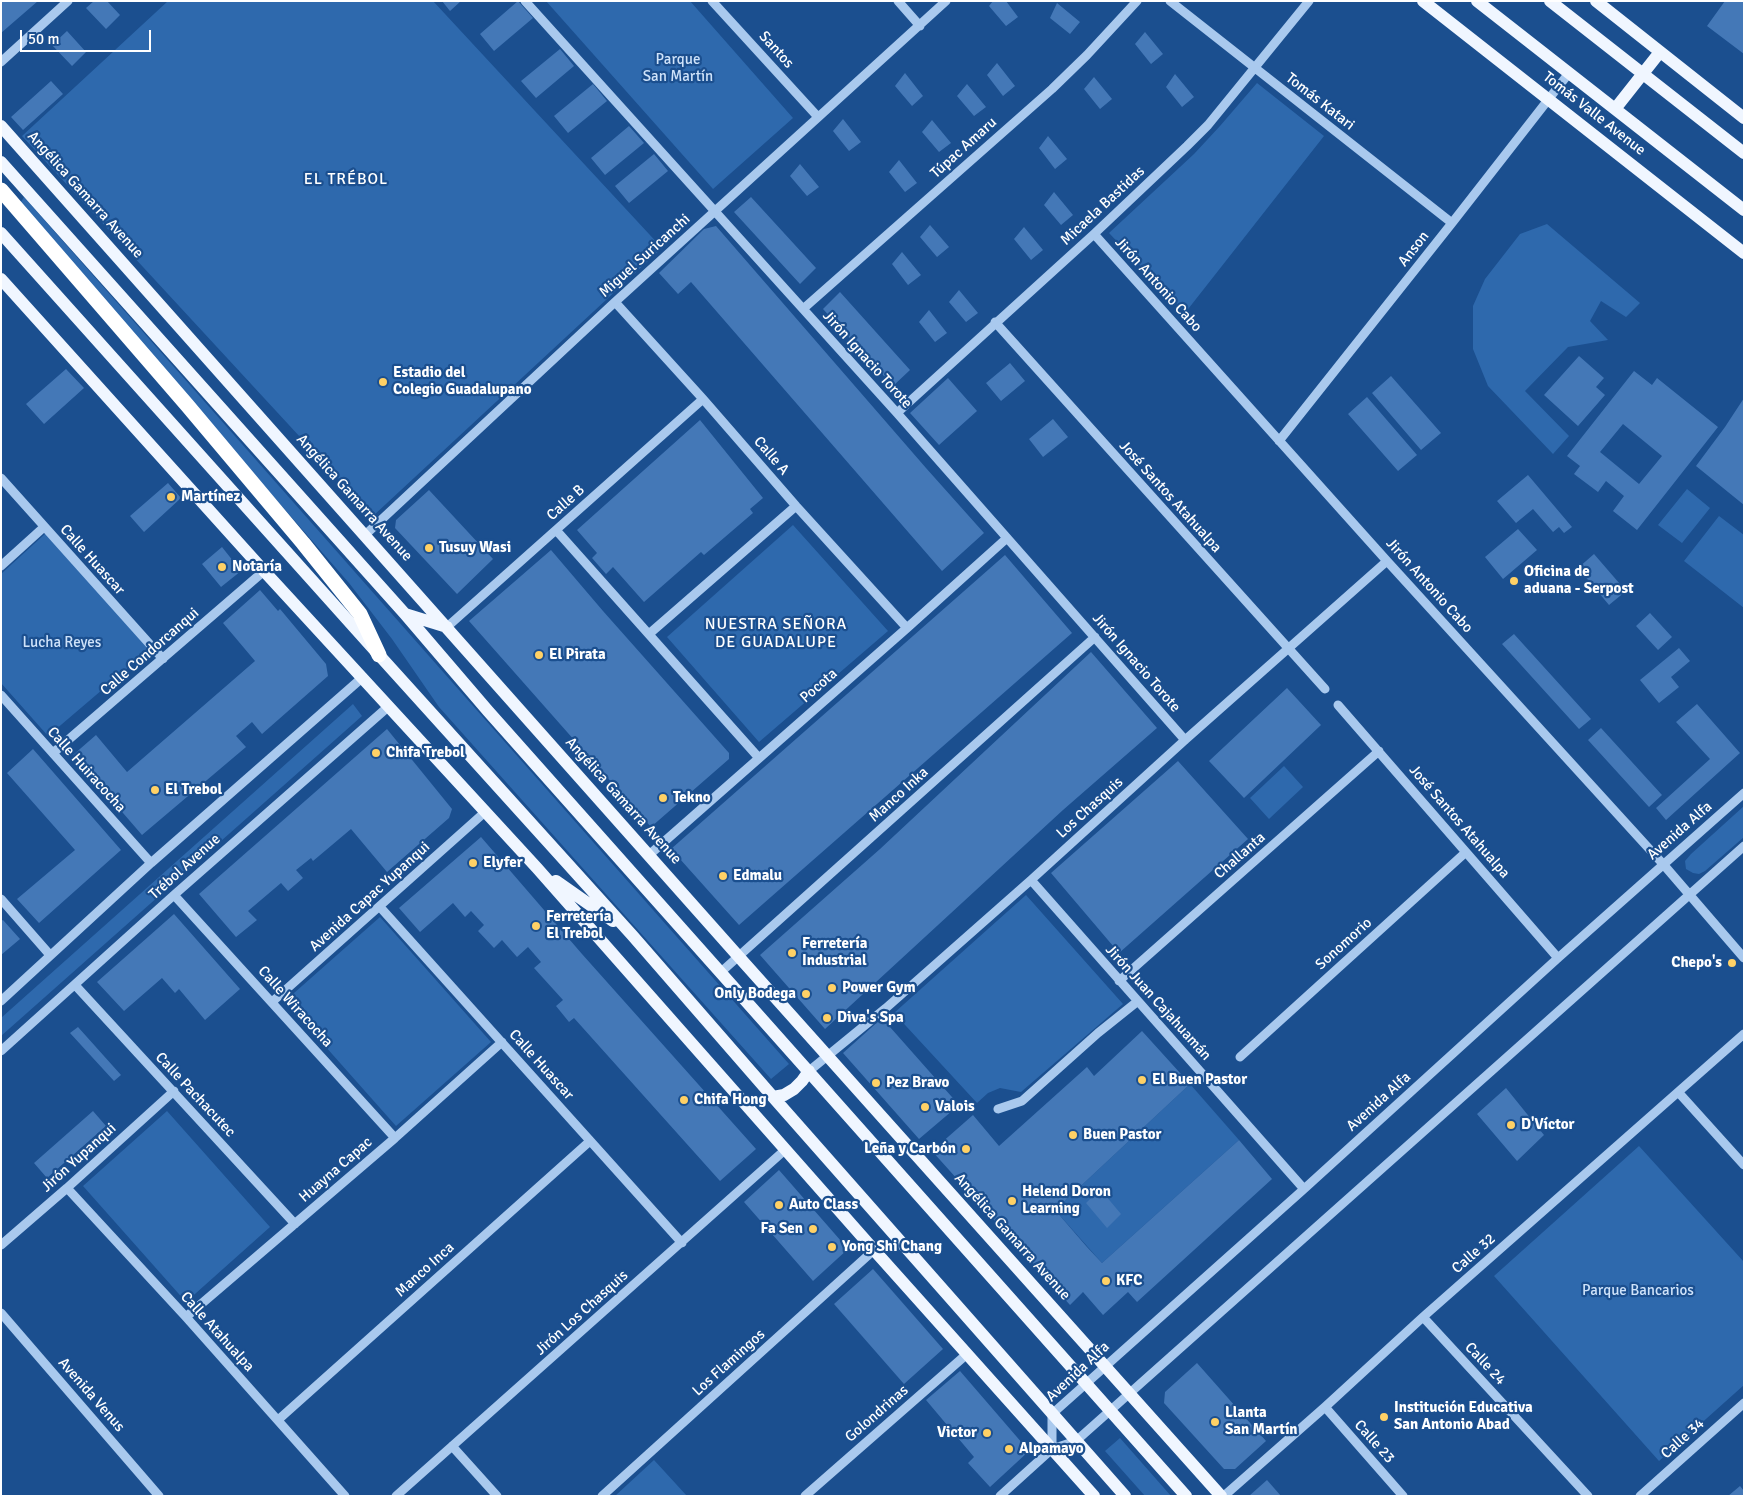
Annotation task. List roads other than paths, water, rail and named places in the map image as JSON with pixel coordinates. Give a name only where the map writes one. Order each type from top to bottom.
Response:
[{"type":"highway","points":[[1,191],[187,405],[303,543],[360,614],[379,656]]},
{"type":"main road","name":"Tomás Valle Avenue","points":[[1423,1],[1744,253]]},
{"type":"main road","name":"Tomás Valle Avenue","points":[[1477,1],[1615,109],[1742,204]]},
{"type":"main road","points":[[1550,1],[1744,153]]},
{"type":"main road","points":[[1596,1],[1744,118]]},
{"type":"main road","points":[[1615,109],[1660,52]]},
{"type":"main road","name":"Angélica Gamarra Avenue","points":[[1,126],[649,855],[1223,1496]]},
{"type":"main road","points":[[1,162],[405,614],[488,711],[1186,1496]]},
{"type":"main road","points":[[1,233],[379,656],[632,935],[1125,1496]]},
{"type":"main road","points":[[1,279],[264,571],[537,868],[1094,1496]]},
{"type":"main road","points":[[405,614],[448,627]]},
{"type":"main road","points":[[537,868],[632,935]]},
{"type":"main road","points":[[773,1097],[784,1095],[794,1089],[809,1071]]},
{"type":"street","points":[[1,62],[68,1]]},
{"type":"street","name":"Jirón Ignacio Torote","points":[[525,1],[897,413],[1185,740]]},
{"type":"street","name":"Santos","points":[[712,1],[818,117]]},
{"type":"street","points":[[898,1],[920,26]]},
{"type":"street","name":"Miguel Suricanchi","points":[[365,535],[615,302],[946,1]]},
{"type":"street","name":"Túpac Amaru","points":[[803,309],[1052,88],[1087,55],[1136,1]]},
{"type":"street","name":"Tomás Katari","points":[[1170,1],[1452,223]]},
{"type":"street","name":"Micaela Bastidas","points":[[897,413],[1094,234],[1208,125],[1309,1]]},
{"type":"street","name":"Anson","points":[[1279,441],[1569,73]]},
{"type":"street","points":[[1,191],[16,179]]},
{"type":"street","name":"Jirón Antonio Cabo","points":[[1094,234],[1387,561],[1663,864],[1744,958]]},
{"type":"street","name":"Calle A","points":[[615,302],[704,399],[796,506],[907,628]]},
{"type":"street","name":"José Santos Atahualpa","points":[[995,322],[1325,688]]},
{"type":"street","name":"Calle B","points":[[448,627],[704,399]]},
{"type":"street","name":"Calle Huascar","points":[[1,478],[163,658]]},
{"type":"street","points":[[649,634],[796,506]]},
{"type":"street","points":[[1,566],[44,527]]},
{"type":"street","points":[[556,530],[758,758]]},
{"type":"street","name":"Pocota","points":[[649,855],[1007,538]]},
{"type":"street","name":"Los Chasquis","points":[[809,1071],[884,1009],[1031,880],[1387,561]]},
{"type":"street","name":"Calle Condorcanqui","points":[[53,753],[264,571]]},
{"type":"street","name":"Manco Inka","points":[[721,972],[1095,637]]},
{"type":"street","name":"Trébol Avenue","points":[[1,1001],[151,863],[363,677]]},
{"type":"street","name":"Calle Huiracocha","points":[[1,695],[151,863]]},
{"type":"street","name":"Trébol Avenue","points":[[1,1051],[174,895],[389,706]]},
{"type":"street","name":"José Santos Atahualpa","points":[[1338,706],[1558,958]]},
{"type":"street","name":"Challanta","points":[[1119,981],[1379,751]]},
{"type":"street","name":"Avenida Alfa","points":[[1052,1449],[1052,1414],[1558,958],[1744,794]]},
{"type":"street","name":"Avenida Capac Yupanqui","points":[[272,1002],[486,812]]},
{"type":"street","points":[[1000,1496],[1052,1449],[1076,1441],[1111,1411],[1689,893],[1744,846]]},
{"type":"street","name":"Sonomorio","points":[[1240,1057],[1466,852]]},
{"type":"street","name":"Jirón Juan Cajahuamán","points":[[1031,880],[1304,1188]]},
{"type":"street","name":"Calle Wiracocha","points":[[174,895],[395,1138]]},
{"type":"street","points":[[1,899],[50,955]]},
{"type":"street","name":"Calle Huascar","points":[[380,907],[682,1242]]},
{"type":"street","name":"Calle Pachacutec","points":[[75,985],[295,1224]]},
{"type":"street","points":[[998,1109],[1022,1101],[1098,1033],[1138,1001]]},
{"type":"street","name":"Calle 32","points":[[1223,1496],[1744,1034]]},
{"type":"street","name":"Huayna Capac","points":[[186,1318],[395,1138],[502,1042]]},
{"type":"street","name":"Jirón Yupanqui","points":[[1,1245],[174,1091]]},
{"type":"street","points":[[1679,1093],[1744,1165]]},
{"type":"street","name":"Manco Inca","points":[[278,1420],[590,1141]]},
{"type":"street","name":"Jirón Los Chasquis","points":[[396,1496],[786,1149]]},
{"type":"street","name":"Calle Atahualpa","points":[[67,1188],[345,1496]]},
{"type":"street","name":"Los Flamingos","points":[[602,1496],[874,1250]]},
{"type":"street","name":"Avenida Venus","points":[[1,1313],[159,1496]]},
{"type":"street","name":"Calle 24","points":[[1423,1317],[1588,1496]]},
{"type":"street","name":"Golondrinas","points":[[805,1496],[967,1354]]},
{"type":"street","name":"Calle 34","points":[[1640,1496],[1744,1403]]},
{"type":"street","name":"Calle 23","points":[[1325,1407],[1403,1496]]},
{"type":"street","points":[[452,1446],[496,1496]]},
{"type":"place","name":"Estadio del Colegio Guadalupano","points":[[383,382]]},
{"type":"place","name":"Martínez","points":[[171,497]]},
{"type":"place","name":"Tusuy Wasi","points":[[429,548]]},
{"type":"place","name":"Notaría","points":[[222,567]]},
{"type":"place","name":"Oficina de aduana - Serpost","points":[[1514,581]]},
{"type":"place","name":"El Pirata","points":[[539,655]]},
{"type":"place","name":"Chifa Trebol","points":[[376,753]]},
{"type":"place","name":"El Trebol","points":[[155,790]]},
{"type":"place","name":"Tekno","points":[[663,798]]},
{"type":"place","name":"Elyfer","points":[[473,863]]},
{"type":"place","name":"Edmalu","points":[[723,876]]},
{"type":"place","name":"Ferretería El Trebol","points":[[536,926]]},
{"type":"place","name":"Ferretería Industrial","points":[[792,953]]},
{"type":"place","name":"Chepo's","points":[[1732,963]]},
{"type":"place","name":"Power Gym","points":[[832,988]]},
{"type":"place","name":"Only Bodega","points":[[806,994]]},
{"type":"place","name":"Diva's Spa","points":[[827,1018]]},
{"type":"place","name":"El Buen Pastor","points":[[1142,1080]]},
{"type":"place","name":"Pez Bravo","points":[[876,1083]]},
{"type":"place","name":"Chifa Hong","points":[[684,1100]]},
{"type":"place","name":"Valois","points":[[925,1107]]},
{"type":"place","name":"D'Víctor","points":[[1511,1125]]},
{"type":"place","name":"Buen Pastor","points":[[1073,1135]]},
{"type":"place","name":"Leña y Carbón","points":[[966,1149]]},
{"type":"place","name":"Helend Doron Learning","points":[[1012,1201]]},
{"type":"place","name":"Auto Class","points":[[779,1205]]},
{"type":"place","name":"Fa Sen","points":[[813,1229]]},
{"type":"place","name":"Yong Shi Chang","points":[[832,1247]]},
{"type":"place","name":"KFC","points":[[1106,1281]]},
{"type":"place","name":"Institución Educativa San Antonio Abad","points":[[1384,1417]]},
{"type":"place","name":"Llanta San Martín","points":[[1215,1422]]},
{"type":"place","name":"Victor","points":[[987,1433]]},
{"type":"place","name":"Alpamayo","points":[[1009,1449]]},
{"type":"district","name":"EL TRÉBOL","points":[[346,180]]},
{"type":"district","name":"NUESTRA SEÑORA DE GUADALUPE","points":[[776,634]]},
{"type":"park label","name":"Parque San Martín","points":[[678,68]]},
{"type":"park label","name":"Lucha Reyes","points":[[62,643]]},
{"type":"park label","name":"Parque Bancarios","points":[[1638,1291]]}]
